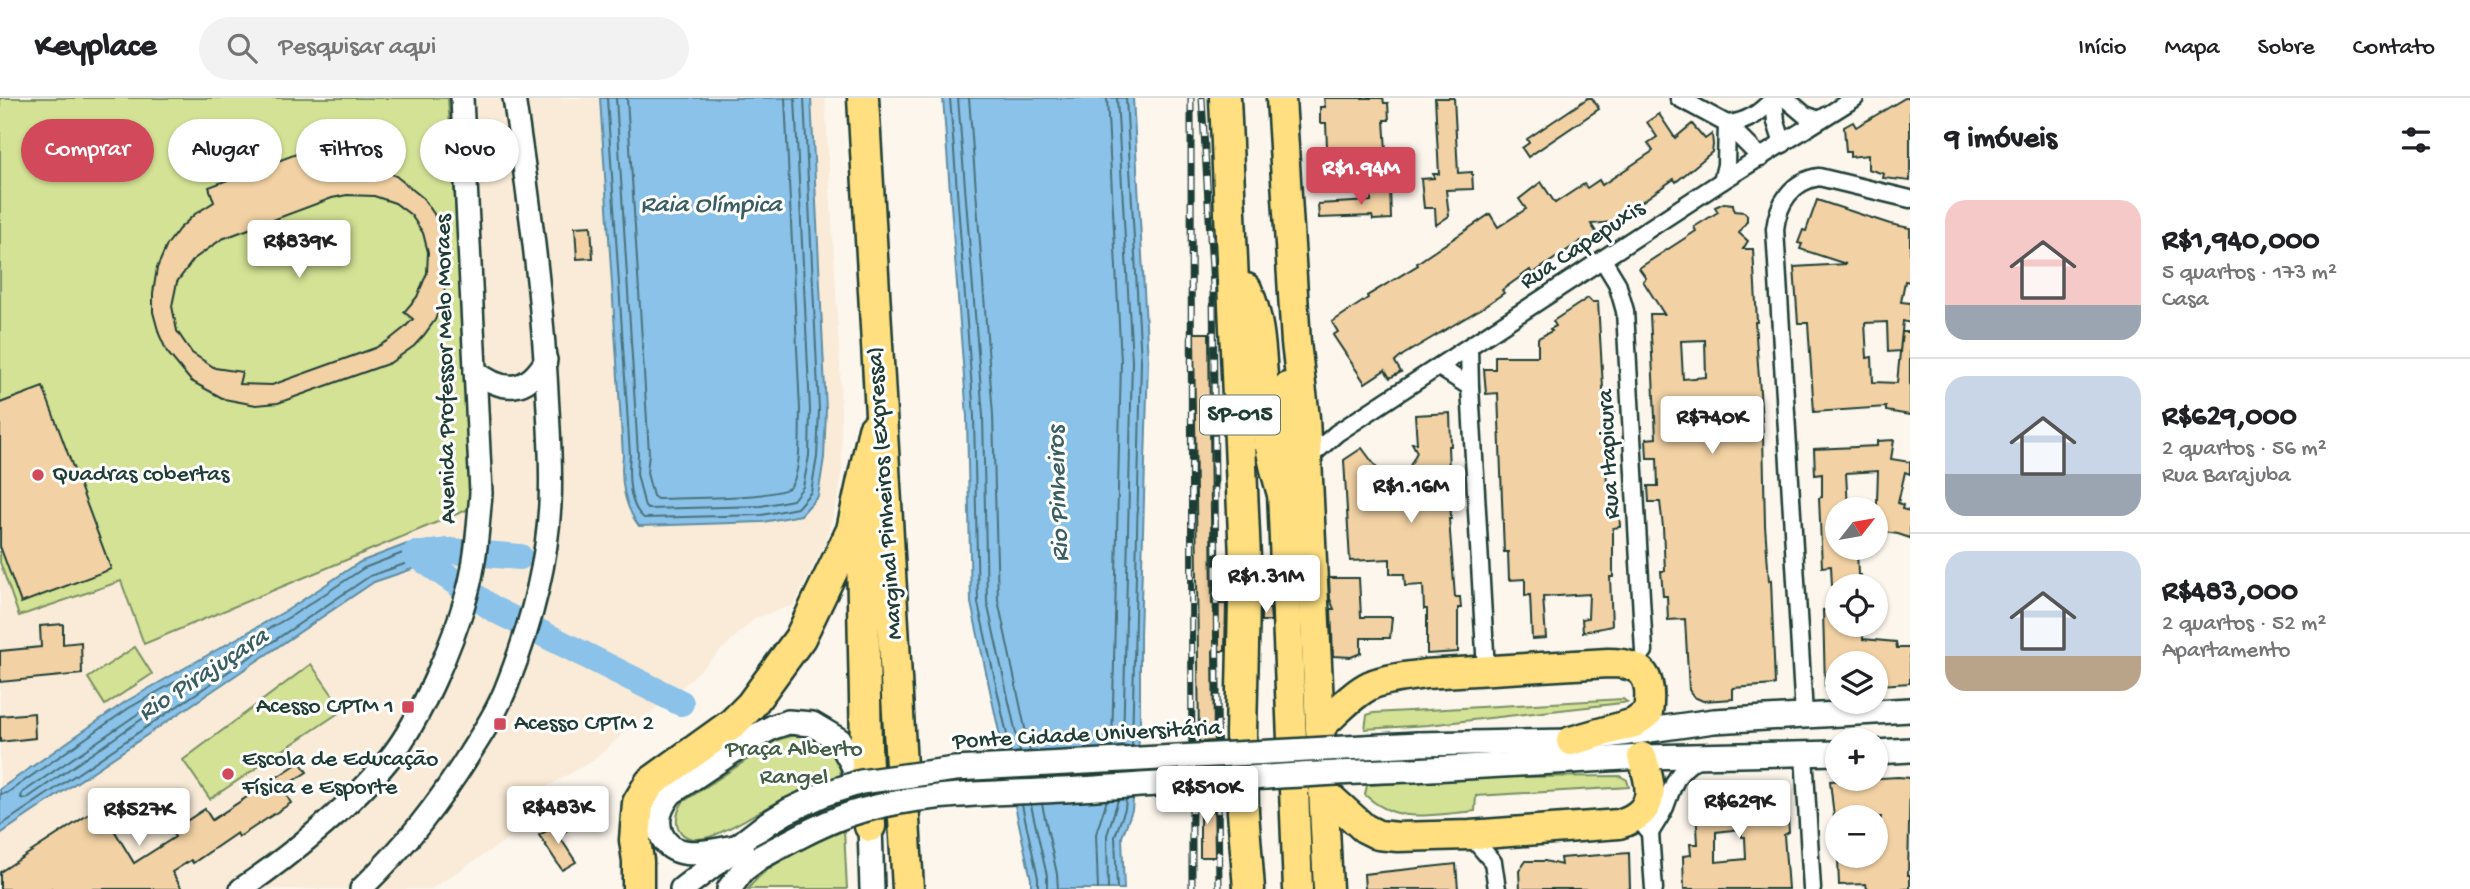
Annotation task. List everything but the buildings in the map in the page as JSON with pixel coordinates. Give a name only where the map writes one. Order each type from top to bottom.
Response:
[{"type":"highway","name":"Marginal Pinheiros (Expressa)","points":[[863,98],[908,889]]},
{"type":"highway","name":"SP-015","points":[[1225,98],[1245,558],[1242,788],[1249,889]]},
{"type":"highway","points":[[1281,98],[1296,343],[1304,418],[1328,889]]},
{"type":"highway","points":[[1233,264],[1254,310],[1269,447],[1282,491]]},
{"type":"highway","points":[[1296,343],[1287,383],[1282,491],[1298,889]]},
{"type":"highway","points":[[638,889],[635,840],[638,803],[650,783],[732,724],[751,705],[800,638],[852,530],[869,444],[880,408]]},
{"type":"highway","points":[[870,825],[862,555],[869,522],[886,488]]},
{"type":"highway","points":[[1320,727],[1374,684],[1425,674],[1626,663],[1642,671],[1650,700],[1648,713],[1634,723],[1572,741]]},
{"type":"highway","points":[[1324,792],[1364,828],[1378,835],[1470,835],[1597,826],[1639,827],[1640,814],[1650,798],[1642,757]]},
{"type":"main road","name":"Ponte Cidade Universitária","points":[[682,889],[768,823],[824,794],[860,782],[955,769],[1418,744],[1572,741],[1714,721],[1910,710]]},
{"type":"main road","points":[[737,847],[690,854],[678,852],[669,847],[663,838],[659,813],[671,793],[754,737],[788,722],[812,724],[839,740],[853,765],[870,825],[872,886]]},
{"type":"main road","points":[[1888,751],[1910,750]]},
{"type":"main road","name":"Ponte Cidade Universitária","points":[[729,889],[743,870],[759,858],[858,811],[943,796],[1082,789],[1293,773],[1413,770],[1642,757],[1825,753]]},
{"type":"street","name":"Avenida Professor Melo Moraes","points":[[241,889],[304,841],[368,784],[391,756],[418,715],[453,634],[467,593],[476,549],[481,494],[463,98]]},
{"type":"street","points":[[361,889],[390,861],[437,804],[493,717],[508,684],[536,594],[544,554],[550,505],[551,462],[545,360],[539,274],[513,98]]},
{"type":"street","points":[[1679,98],[1727,124],[1761,158]]},
{"type":"street","points":[[1727,124],[1748,120],[1774,98]]},
{"type":"street","points":[[1774,98],[1776,122],[1783,144]]},
{"type":"street","points":[[1786,98],[1805,115],[1819,120]]},
{"type":"street","name":"Rua Capepuxis","points":[[1306,460],[1337,433],[1722,181],[1854,98]]},
{"type":"street","points":[[1722,181],[1726,164],[1727,124]]},
{"type":"street","points":[[1804,715],[1776,215],[1781,204],[1798,184],[1819,177],[1910,199]]},
{"type":"street","name":"Rua Itapicura","points":[[1604,260],[1617,283],[1625,311],[1644,651]]},
{"type":"street","points":[[1469,347],[1469,387],[1486,670]]},
{"type":"street","points":[[475,371],[495,384],[516,386],[533,377],[545,360]]},
{"type":"street","points":[[1438,367],[1469,387]]},
{"type":"street","points":[[1304,418],[1320,428],[1337,433]]},
{"type":"street","points":[[1804,754],[1812,889]]},
{"type":"street","points":[[1654,889],[1639,827],[1664,811],[1678,775],[1701,757]]},
{"type":"street","points":[[1470,835],[1493,862],[1497,882]]},
{"type":"shaded area","points":[[0,98],[825,98],[840,363],[842,467],[839,495],[825,542],[794,605],[755,618],[673,696],[624,732],[594,760],[529,797],[541,818],[431,889],[0,889]]},
{"type":"green space","points":[[0,98],[448,98],[449,119],[420,119],[420,182],[454,182],[476,506],[144,644],[121,581],[19,616],[0,562]]},
{"type":"green space","points":[[135,647],[152,674],[105,705],[88,678]]},
{"type":"green space","points":[[311,664],[343,710],[210,799],[183,760]]},
{"type":"green space","points":[[1623,699],[1627,702],[1428,725],[1365,729],[1367,715],[1373,713]]},
{"type":"green space","name":"Praça Alberto Rangel","points":[[799,734],[828,747],[837,759],[841,775],[781,801],[712,836],[693,839],[681,832],[677,819],[683,802],[777,740]]},
{"type":"green space","points":[[1620,776],[1627,780],[1629,787],[1476,796],[1475,811],[1438,815],[1400,814],[1377,804],[1365,795],[1367,785],[1512,777]]},
{"type":"green space","name":"Praça Alberto Rangel","points":[[844,830],[847,889],[748,889],[779,862]]},
{"type":"water","name":"Raia Olímpica","points":[[600,98],[811,98],[826,410],[824,458],[818,496],[801,515],[763,522],[639,526],[630,510],[622,473]]},
{"type":"water","name":"Rio Pinheiros","points":[[943,98],[1133,98],[1148,360],[1140,731],[1132,810],[1122,837],[1124,889],[1031,889],[971,603],[967,417]]},
{"type":"water","points":[[451,539],[450,565],[424,565],[374,582],[0,834],[0,789],[125,702],[289,609],[360,562],[407,544]]},
{"type":"waterway","name":"Rio Pirajuçara","points":[[415,555],[450,551],[520,557]]},
{"type":"waterway","name":"Rio Pirajuçara","points":[[415,554],[495,610],[681,703]]},
{"type":"railway","points":[[1191,98],[1192,889]]},
{"type":"railway","points":[[1202,98],[1213,287],[1219,889]]},
{"type":"place","name":"Quadras cobertas","points":[[38,475]]},
{"type":"place","name":"Acesso CPTM 1","points":[[408,707]]},
{"type":"place","name":"Acesso CPTM 2","points":[[500,724]]},
{"type":"place","name":"Escola de Educação Física e Esporte","points":[[228,774]]}]
